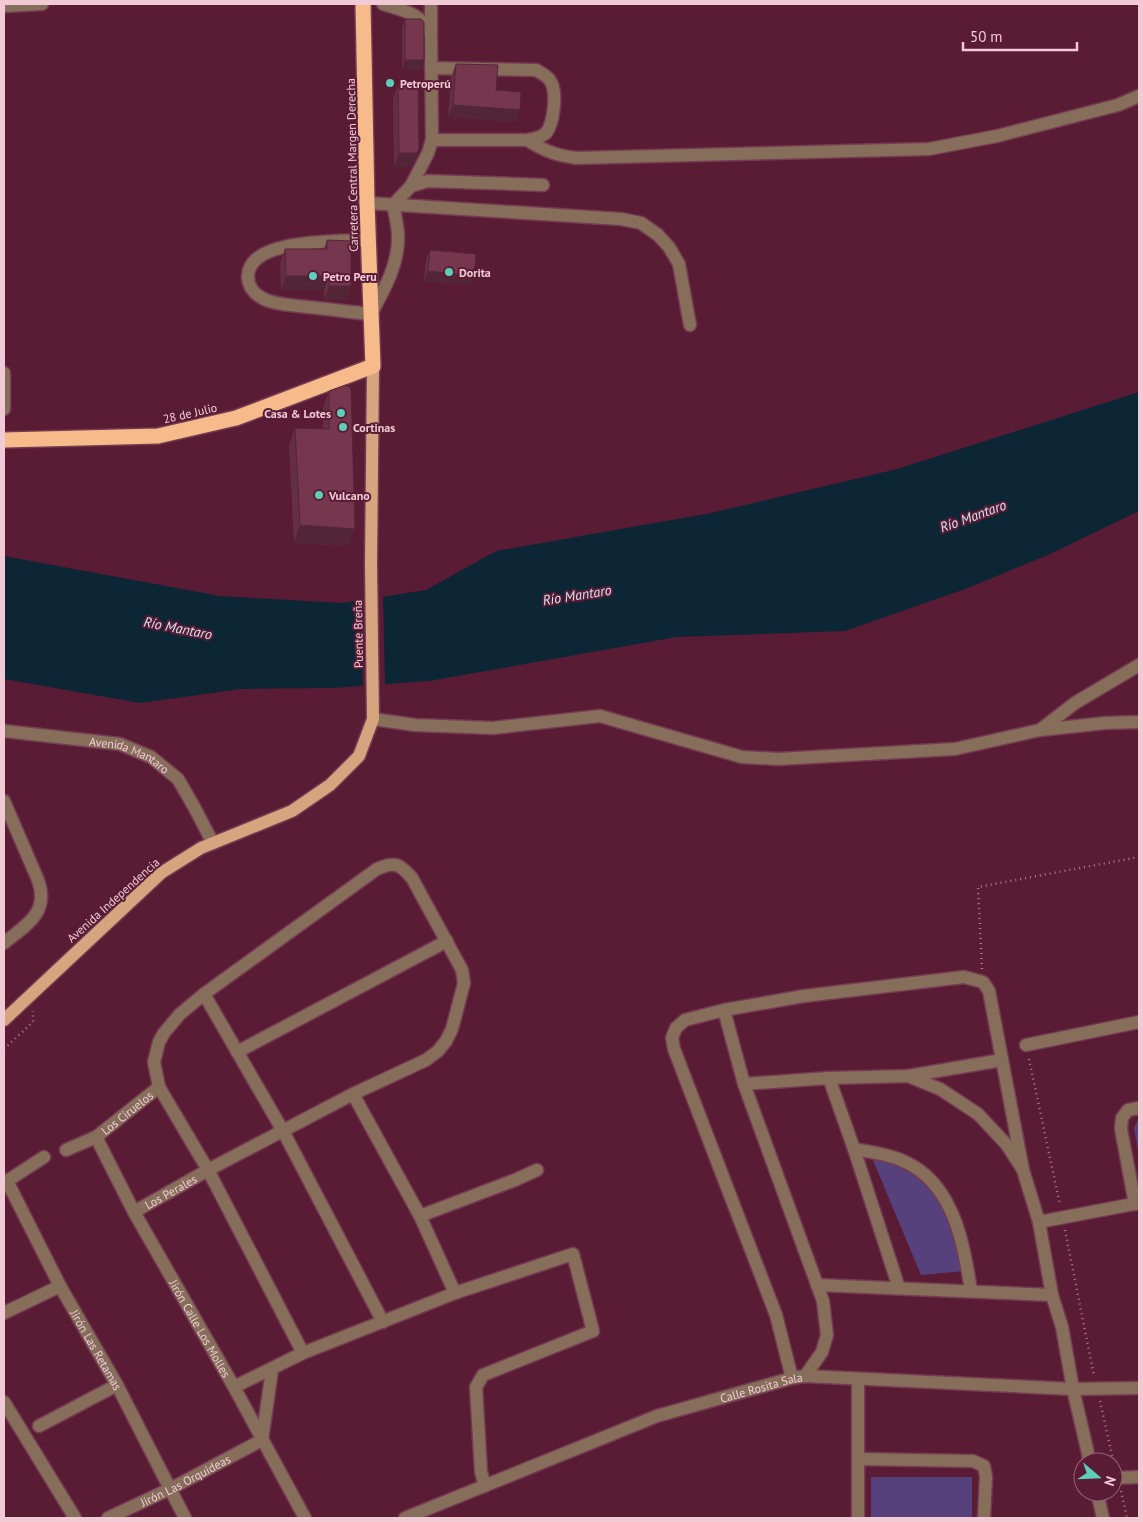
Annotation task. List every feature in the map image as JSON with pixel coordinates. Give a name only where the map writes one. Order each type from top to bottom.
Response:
[{"type":"highway","name":"Carretera Central Margen Derecha","points":[[364,4],[367,204],[373,366]]},
{"type":"highway","name":"28 de Julio","points":[[4,440],[158,436],[236,418],[373,366]]},
{"type":"main road","name":"Carretera Central Margen Derecha","points":[[371,565],[373,366]]},
{"type":"main road","name":"Puente Breña","points":[[371,565],[374,703]]},
{"type":"main road","name":"Avenida Independencia","points":[[4,1020],[161,873],[201,848],[292,811],[330,785],[359,756],[373,719],[374,703]]},
{"type":"street","points":[[4,6],[42,4]]},
{"type":"street","points":[[383,4],[418,17],[425,22],[431,33]]},
{"type":"street","points":[[393,205],[411,186],[428,153],[432,140],[431,4]]},
{"type":"street","points":[[431,68],[536,70],[545,75],[551,82],[554,91],[553,118],[545,133],[538,138],[527,140],[432,140]]},
{"type":"street","points":[[527,140],[547,152],[576,158],[929,149],[997,136],[1118,105],[1139,96]]},
{"type":"street","points":[[411,186],[428,181],[543,185]]},
{"type":"street","points":[[367,204],[621,219],[641,223],[658,234],[679,264],[690,325]]},
{"type":"street","points":[[369,240],[288,245],[271,250],[251,264],[248,275],[249,286],[256,295],[286,305],[371,314],[388,284],[395,263],[398,237],[393,205]]},
{"type":"street","points":[[4,373],[4,409]]},
{"type":"street","points":[[1040,730],[1075,703],[1139,665]]},
{"type":"street","points":[[373,719],[416,724],[493,728],[600,716],[742,757],[778,758],[954,749],[1040,730],[1105,723],[1139,722]]},
{"type":"street","name":"Avenida Mantaro","points":[[4,731],[120,744],[152,757],[178,779],[194,805],[213,843]]},
{"type":"street","points":[[4,801],[42,891],[42,900],[38,912],[31,921],[4,943]]},
{"type":"street","name":"Los Perales","points":[[134,1212],[208,1170],[354,1094],[426,1060],[438,1051],[452,1029],[464,983],[462,970],[412,878],[405,869],[397,865],[388,864],[377,869],[204,994]]},
{"type":"street","points":[[237,1052],[447,941]]},
{"type":"street","points":[[724,1010],[744,1084],[822,1301],[827,1335],[822,1352],[799,1377],[674,1049],[672,1038],[676,1028],[685,1020],[724,1010],[804,996],[964,977],[983,982],[988,991],[1023,1170],[1039,1222],[1052,1295],[1062,1328],[1073,1389],[1088,1452]]},
{"type":"street","points":[[303,1353],[208,1170],[159,1087],[154,1062],[159,1042],[180,1014],[204,994],[283,1131],[383,1322]]},
{"type":"street","points":[[1026,1045],[1139,1022]]},
{"type":"street","points":[[744,1084],[829,1078],[908,1076],[1002,1060]]},
{"type":"street","points":[[908,1076],[940,1089],[978,1114],[1007,1145],[1023,1170]]},
{"type":"street","points":[[829,1078],[899,1288]]},
{"type":"street","name":"Los Ciruelos","points":[[66,1150],[96,1137],[159,1087]]},
{"type":"street","points":[[354,1094],[420,1216],[455,1293]]},
{"type":"street","points":[[1039,1222],[1137,1203],[1121,1129],[1122,1118],[1128,1110],[1139,1108]]},
{"type":"street","name":"Jirón Calle Los Molles","points":[[96,1137],[134,1212],[234,1387],[305,1518]]},
{"type":"street","points":[[854,1149],[903,1160],[927,1176],[942,1194],[953,1214],[966,1256],[971,1291]]},
{"type":"street","points":[[5,1182],[44,1157]]},
{"type":"street","points":[[420,1216],[537,1170]]},
{"type":"street","name":"Jirón Las Retamas","points":[[5,1182],[60,1286],[116,1385],[185,1518]]},
{"type":"street","points":[[234,1387],[272,1370],[303,1353],[455,1293],[573,1254],[594,1330],[483,1375],[476,1387],[481,1472],[485,1486]]},
{"type":"street","points":[[817,1285],[1052,1295]]},
{"type":"street","points":[[4,1312],[60,1286]]},
{"type":"street","points":[[262,1440],[272,1370]]},
{"type":"street","name":"Calle Rosita Sala","points":[[405,1518],[657,1416],[799,1377],[1073,1389],[1139,1388]]},
{"type":"street","points":[[858,1379],[858,1518]]},
{"type":"street","points":[[39,1426],[116,1385]]},
{"type":"street","points":[[5,1409],[75,1518]]},
{"type":"street","name":"Jirón Las Orquideas","points":[[108,1518],[170,1489],[262,1440]]},
{"type":"street","points":[[858,1459],[973,1461],[984,1466],[986,1477],[984,1518]]},
{"type":"street","points":[[1123,1477],[1139,1477]]},
{"type":"street","points":[[1099,1502],[1103,1518]]},
{"type":"path","points":[[983,982],[978,887],[1139,857]]},
{"type":"path","points":[[4,1049],[33,1022],[32,992]]},
{"type":"path","points":[[1026,1045],[1110,1452]]},
{"type":"path","points":[[1122,1502],[1127,1518]]},
{"type":"shaded area","points":[[1139,1118],[1139,1155],[1134,1128]]},
{"type":"shaded area","points":[[870,1153],[903,1165],[931,1184],[940,1196],[953,1224],[965,1271],[921,1275]]},
{"type":"shaded area","points":[[871,1477],[972,1477],[972,1518],[871,1518]]},
{"type":"water","name":"Río Mantaro","points":[[1139,392],[1139,511],[1048,555],[965,589],[845,631],[677,637],[429,681],[333,688],[241,689],[140,703],[4,679],[4,556],[220,596],[342,603],[426,590],[496,551],[711,513],[897,469]]},
{"type":"pier","points":[[383,594],[385,687],[363,688],[360,598]]},
{"type":"building","points":[[405,19],[421,19],[424,22],[424,60],[405,60]]},
{"type":"building","points":[[456,64],[498,65],[496,90],[521,92],[520,110],[453,105]]},
{"type":"building","points":[[418,84],[419,149],[417,153],[399,153],[398,85]]},
{"type":"building","points":[[327,240],[351,241],[351,286],[329,286],[329,276],[286,276],[285,249],[327,249]]},
{"type":"building","points":[[430,250],[476,254],[474,276],[428,271]]},
{"type":"building","points":[[346,385],[351,389],[355,529],[300,525],[295,428],[329,429],[329,391]]},
{"type":"place","name":"Petroperú","points":[[390,83]]},
{"type":"place","name":"Dorita","points":[[449,272]]},
{"type":"place","name":"Petro Peru","points":[[313,276]]},
{"type":"place","name":"Casa & Lotes","points":[[341,413]]},
{"type":"place","name":"Cortinas","points":[[343,427]]},
{"type":"place","name":"Vulcano","points":[[319,495]]}]
